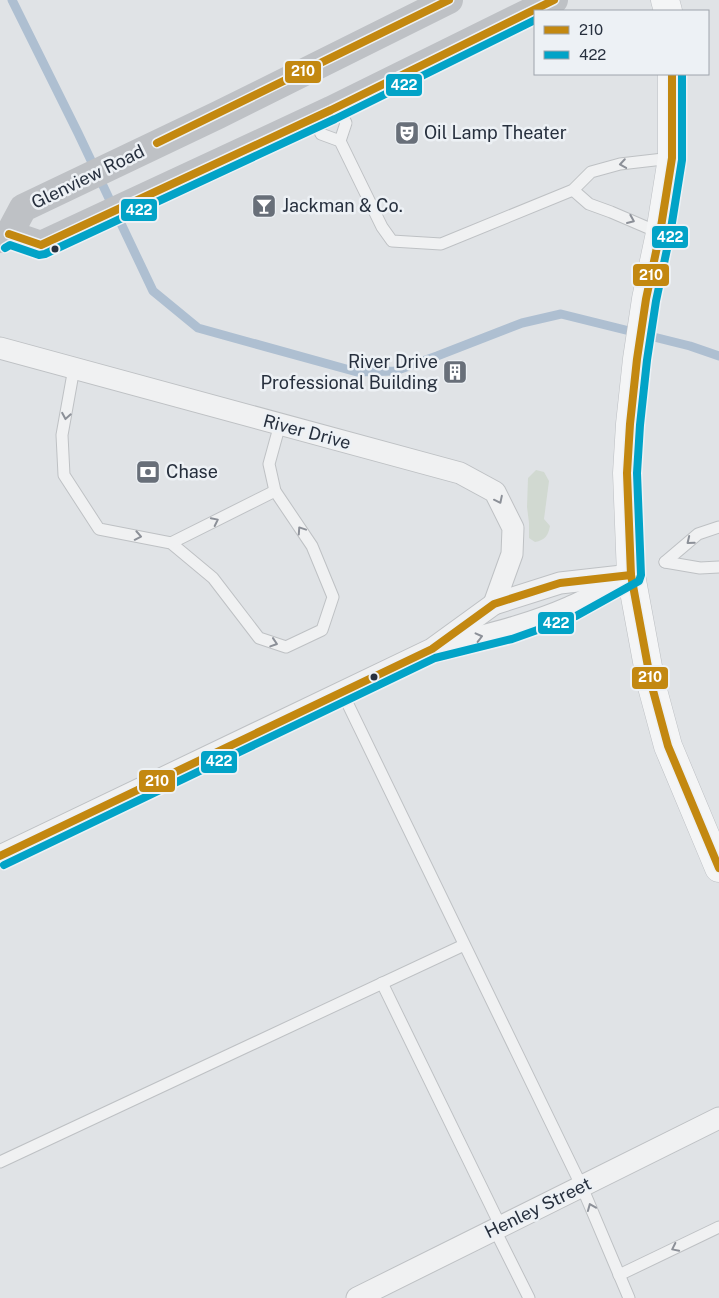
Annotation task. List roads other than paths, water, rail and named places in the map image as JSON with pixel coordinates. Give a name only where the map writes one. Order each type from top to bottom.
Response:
[{"type":"main road","name":"Glenview Road","points":[[449,0],[24,208],[4,236],[41,245],[326,112],[554,0]]},
{"type":"main road","points":[[672,75],[672,158],[637,359],[627,474],[631,575],[650,683],[668,746],[719,868]]},
{"type":"street","name":"River Drive","points":[[0,348],[460,473],[495,492],[513,528],[512,554],[494,604]]},
{"type":"street","points":[[0,856],[432,649],[494,604],[560,583],[631,575]]},
{"type":"street","points":[[432,649],[510,629],[553,614],[631,575]]},
{"type":"street","name":"Henley Street","points":[[357,1298],[719,1118]]},
{"type":"lane","points":[[340,140],[321,134],[326,112],[346,123],[340,140],[382,227],[392,241],[441,244],[573,190],[591,172],[620,164],[672,158]]},
{"type":"lane","points":[[573,190],[589,204],[660,233]]},
{"type":"lane","points":[[74,368],[62,435],[64,474],[99,529],[171,543],[213,578],[259,638],[286,647],[322,630],[333,597],[312,546],[275,491],[270,464],[280,424]]},
{"type":"lane","points":[[171,543],[275,491]]},
{"type":"lane","points":[[719,527],[698,534],[664,562],[700,568],[719,567]]},
{"type":"lane","points":[[342,692],[582,1187],[628,1298]]},
{"type":"lane","points":[[0,1162],[464,945]]},
{"type":"lane","points":[[382,983],[498,1228],[529,1298]]},
{"type":"lane","points":[[619,1275],[719,1227]]},
{"type":"waterway","points":[[12,0],[153,291],[198,328],[357,372],[395,371],[522,323],[561,314],[690,346],[719,356]]},
{"type":"place","name":"Oil Lamp Theater","points":[[407,133]]},
{"type":"place","name":"Jackman & Co.","points":[[264,206]]},
{"type":"place","name":"River Drive Professional Building","points":[[455,372]]},
{"type":"place","name":"Chase","points":[[148,472]]}]
